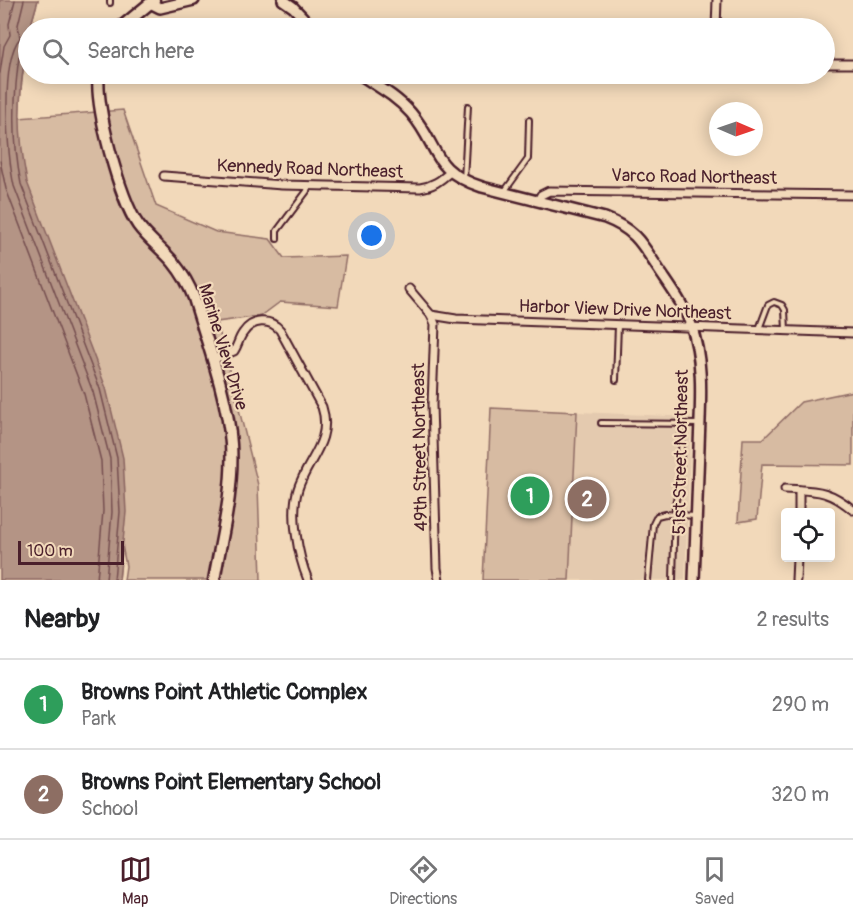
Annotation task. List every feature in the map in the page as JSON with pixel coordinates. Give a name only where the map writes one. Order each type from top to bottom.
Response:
[{"type":"main road","points":[[132,18],[153,1]]},
{"type":"main road","name":"Marine View Drive","points":[[99,84],[102,114],[125,200],[137,224],[172,261],[190,287],[228,417],[231,483],[214,580]]},
{"type":"street","points":[[153,1],[160,8],[194,0]]},
{"type":"street","points":[[283,0],[304,18]]},
{"type":"street","points":[[716,18],[717,0]]},
{"type":"street","points":[[835,64],[853,64]]},
{"type":"street","points":[[373,84],[406,108],[416,120],[439,160],[450,172]]},
{"type":"street","name":"51st Street Northeast","points":[[450,172],[464,181],[622,224],[636,235],[684,308],[698,353],[700,371],[694,580]]},
{"type":"street","name":"Kennedy Road Northeast","points":[[164,176],[308,185],[420,188],[439,182],[450,172]]},
{"type":"street","name":"Varco Road Northeast","points":[[538,200],[541,195],[549,192],[853,195]]},
{"type":"street","points":[[409,289],[431,315]]},
{"type":"street","name":"Harbor View Drive Northeast","points":[[431,315],[456,320],[853,333]]},
{"type":"street","name":"49th Street Northeast","points":[[431,315],[435,324],[432,405],[439,580]]},
{"type":"street","points":[[212,360],[234,351],[242,334],[249,326],[258,322],[272,323],[280,330],[320,401],[325,416],[324,432],[316,455],[298,487],[295,505],[298,553],[308,580]]},
{"type":"street","points":[[785,489],[828,493],[853,510]]},
{"type":"street","points":[[798,508],[799,490]]},
{"type":"street","points":[[796,580],[797,562]]},
{"type":"lane","points":[[464,181],[468,106]]},
{"type":"lane","points":[[504,193],[528,159],[529,120]]},
{"type":"lane","points":[[277,239],[277,231],[307,191],[308,185]]},
{"type":"lane","points":[[759,329],[768,305],[774,302],[779,303],[785,310],[786,330]]},
{"type":"lane","points":[[616,381],[618,324]]},
{"type":"lane","points":[[602,423],[700,424]]},
{"type":"lane","points":[[674,580],[675,504],[680,483],[682,424]]},
{"type":"lane","points":[[648,580],[653,524],[657,516],[665,514],[697,516]]},
{"type":"shaded area","points":[[38,0],[33,18],[18,18],[18,84],[22,84],[19,118],[123,110],[156,206],[216,232],[270,239],[284,258],[346,256],[338,306],[280,302],[261,316],[217,322],[258,485],[261,580],[124,580],[126,566],[122,545],[119,580],[29,276],[0,21]]},
{"type":"shaded area","points":[[853,391],[853,465],[762,464],[757,519],[738,522],[743,439],[763,439],[801,402]]},
{"type":"shaded area","points":[[491,408],[691,417],[685,580],[483,580]]},
{"type":"shaded area","points":[[491,408],[577,412],[569,580],[483,580]]},
{"type":"water","points":[[0,0],[38,0],[33,18],[18,18],[18,84],[22,84],[20,124],[23,159],[27,182],[106,388],[123,458],[126,512],[119,580],[0,580]]},
{"type":"place","name":"Browns Point Athletic Complex","points":[[530,496]]},
{"type":"place","name":"Browns Point Elementary School","points":[[587,499]]}]
